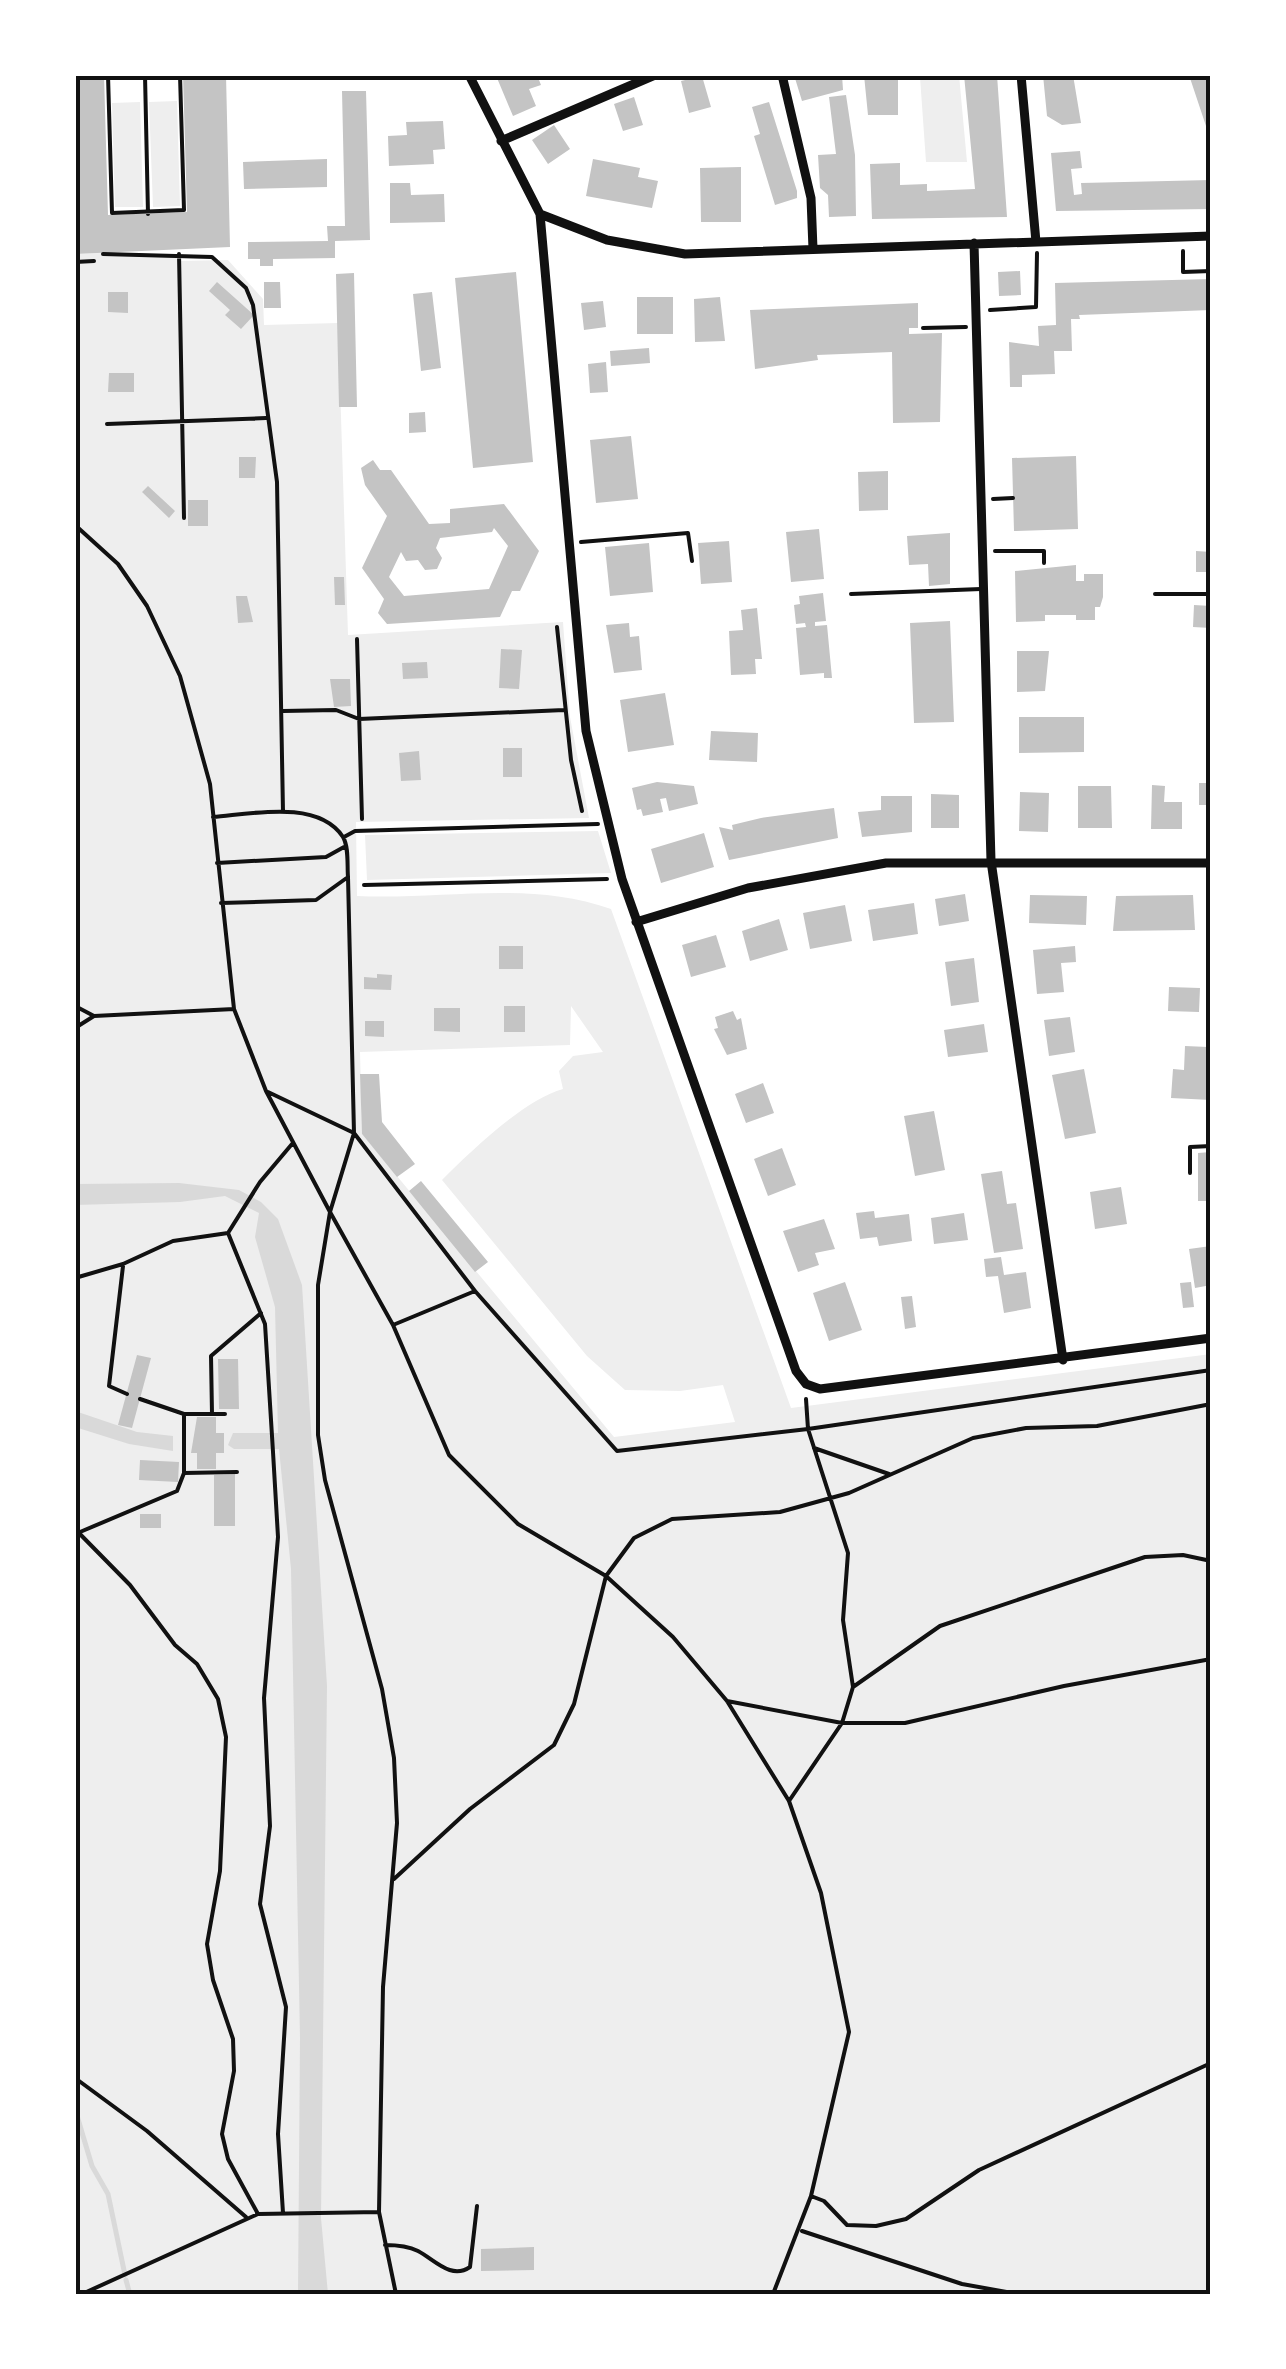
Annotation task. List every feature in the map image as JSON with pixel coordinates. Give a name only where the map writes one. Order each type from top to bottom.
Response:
[{"type":"street","points":[[468,75],[540,214],[586,731],[608,824],[636,922],[796,1371],[806,1384],[820,1389],[1211,1338]]},
{"type":"street","points":[[502,142],[655,75]]},
{"type":"street","points":[[782,75],[811,198],[813,249]]},
{"type":"street","points":[[1022,75],[1036,242]]},
{"type":"street","points":[[540,214],[607,240],[685,254],[1211,236]]},
{"type":"street","points":[[974,243],[981,589],[992,862],[1063,1360]]},
{"type":"street","points":[[636,922],[748,888],[842,869],[946,860],[1211,863]]},
{"type":"lane","points":[[852,594],[981,589]]},
{"type":"path","points":[[108,75],[112,212],[184,210],[180,75]]},
{"type":"path","points":[[145,75],[148,212]]},
{"type":"path","points":[[975,310],[1036,307],[1036,242]]},
{"type":"path","points":[[1183,251],[1184,272],[1211,272]]},
{"type":"path","points":[[103,254],[212,257],[246,288],[257,320],[266,418],[277,482],[283,812]]},
{"type":"path","points":[[179,254],[184,518]]},
{"type":"path","points":[[75,262],[94,261]]},
{"type":"path","points":[[1193,272],[1193,280]]},
{"type":"path","points":[[923,328],[976,326]]},
{"type":"path","points":[[107,424],[266,418]]},
{"type":"path","points":[[75,525],[118,564],[166,641],[195,724],[213,817],[234,1009],[266,1091],[393,1326],[448,1455],[518,1524],[606,1576],[673,1637],[727,1701],[789,1801],[821,1892],[849,2032],[811,2196],[773,2294]]},
{"type":"path","points":[[571,543],[688,533],[692,561]]},
{"type":"path","points":[[980,551],[1044,550],[1044,563]]},
{"type":"path","points":[[1155,594],[1211,594]]},
{"type":"path","points":[[558,627],[564,710],[582,811]]},
{"type":"path","points":[[356,639],[362,819]]},
{"type":"path","points":[[283,712],[336,710],[359,719],[564,710]]},
{"type":"path","points":[[213,817],[283,812],[330,824],[346,846],[354,1133],[330,1212],[318,1285],[318,1435],[325,1480],[382,1690],[394,1758],[394,1879],[383,1987],[378,2212],[396,2294]]},
{"type":"path","points":[[343,838],[355,831],[608,824]]},
{"type":"path","points":[[217,863],[326,857],[346,846]]},
{"type":"path","points":[[221,903],[316,900],[348,877]]},
{"type":"path","points":[[364,886],[622,879]]},
{"type":"path","points":[[75,1006],[94,1016]]},
{"type":"path","points":[[75,1028],[94,1016],[234,1009]]},
{"type":"path","points":[[266,1091],[354,1133],[475,1290],[393,1326]]},
{"type":"path","points":[[75,1278],[124,1264],[173,1241],[228,1232],[292,1144]]},
{"type":"path","points":[[1190,1173],[1190,1147],[1211,1146]]},
{"type":"path","points":[[228,1232],[261,1314],[278,1538],[264,1698],[270,1826],[260,1904],[286,2007],[278,2134],[283,2213]]},
{"type":"path","points":[[124,1264],[110,1386],[126,1394]]},
{"type":"path","points":[[212,1414],[211,1356],[261,1314]]},
{"type":"path","points":[[789,1801],[842,1723],[853,1688],[842,1620],[848,1553],[808,1429],[806,1384]]},
{"type":"path","points":[[140,1399],[184,1414],[225,1414]]},
{"type":"path","points":[[394,1879],[470,1809],[554,1745],[574,1704],[606,1576],[634,1538],[672,1519],[780,1512],[831,1497],[972,1438],[1026,1428],[1098,1426],[1211,1404]]},
{"type":"path","points":[[184,1414],[184,1473],[177,1491],[78,1530],[130,1585],[176,1645],[197,1664],[218,1698],[226,1737],[220,1870],[207,1944],[213,1980],[233,2039],[234,2071],[222,2116],[222,2134],[228,2160],[258,2214]]},
{"type":"path","points":[[814,1448],[889,1474]]},
{"type":"path","points":[[184,1473],[237,1472]]},
{"type":"path","points":[[853,1688],[940,1626],[1145,1557],[1183,1555],[1211,1561]]},
{"type":"path","points":[[727,1701],[842,1723],[905,1723],[1064,1686],[1211,1659]]},
{"type":"path","points":[[811,2196],[824,2201],[846,2225],[892,2224],[979,2170],[1211,2063]]},
{"type":"path","points":[[75,2078],[148,2130],[247,2218]]},
{"type":"path","points":[[385,2245],[414,2248],[454,2272],[465,2271],[470,2267],[476,2206]]},
{"type":"path","points":[[82,2294],[258,2214],[378,2212]]},
{"type":"path","points":[[800,2231],[962,2284],[1018,2294]]},
{"type":"shaded area","points":[[959,75],[967,162],[926,162],[920,77]]},
{"type":"shaded area","points":[[177,101],[180,206],[153,207],[149,102]]},
{"type":"shaded area","points":[[140,102],[143,207],[115,207],[112,103]]},
{"type":"shaded area","points":[[75,254],[228,260],[263,299],[264,325],[338,323],[348,635],[563,622],[570,717],[589,818],[356,822],[357,896],[517,893],[580,900],[611,909],[791,1408],[1211,1354],[1211,2294],[75,2294]],"holes":[[[571,1006],[603,1052],[573,1056],[559,1071],[563,1089],[516,1115],[442,1180],[587,1356],[625,1390],[680,1391],[723,1385],[735,1422],[614,1437],[362,1134],[360,1052],[570,1045]]]},
{"type":"shaded area","points":[[598,831],[611,873],[367,880],[365,835]]},
{"type":"shaded area","points":[[179,1183],[239,1190],[261,1202],[278,1219],[302,1285],[327,1686],[321,2218],[328,2294],[298,2294],[300,2038],[291,1569],[279,1449],[234,1449],[228,1445],[233,1433],[278,1433],[275,1307],[255,1237],[259,1213],[225,1196],[180,1202],[75,1205],[75,1184]]},
{"type":"shaded area","points":[[75,1411],[137,1432],[173,1436],[173,1451],[129,1444],[75,1427]]},
{"type":"building","points":[[75,75],[104,75],[108,215],[187,212],[183,75],[226,75],[230,247],[75,254]]},
{"type":"building","points":[[537,75],[541,85],[529,89],[536,106],[513,116],[497,78]]},
{"type":"building","points":[[794,75],[842,75],[843,90],[802,101]]},
{"type":"building","points":[[864,75],[898,75],[898,115],[868,115]]},
{"type":"building","points":[[964,75],[997,75],[1007,217],[872,219],[870,164],[900,163],[900,185],[927,184],[927,191],[975,189]]},
{"type":"building","points":[[1043,75],[1073,75],[1081,123],[1062,125],[1047,116]]},
{"type":"building","points":[[1189,75],[1211,75],[1211,138],[1210,138]]},
{"type":"building","points":[[702,76],[711,107],[689,113],[681,81]]},
{"type":"building","points":[[342,91],[366,91],[370,240],[335,241],[335,258],[273,259],[273,266],[260,266],[260,259],[248,259],[248,242],[328,241],[327,226],[345,226]]},
{"type":"building","points":[[846,95],[855,155],[856,216],[829,217],[828,195],[820,188],[818,155],[836,154],[829,97]]},
{"type":"building","points":[[634,97],[643,125],[623,131],[614,104]]},
{"type":"building","points":[[769,102],[797,191],[797,198],[775,205],[754,136],[760,134],[752,107]]},
{"type":"building","points":[[443,121],[445,149],[433,150],[434,164],[389,166],[388,136],[407,135],[406,122]]},
{"type":"building","points":[[554,125],[570,149],[548,164],[532,140]]},
{"type":"building","points":[[1080,151],[1082,168],[1071,169],[1074,195],[1082,194],[1081,183],[1211,180],[1211,209],[1056,211],[1051,153]]},
{"type":"building","points":[[327,159],[327,187],[244,189],[243,162]]},
{"type":"building","points":[[593,159],[640,168],[638,177],[658,181],[652,208],[586,196]]},
{"type":"building","points":[[741,167],[741,222],[701,222],[700,168]]},
{"type":"building","points":[[390,183],[410,183],[411,195],[444,194],[445,222],[390,223]]},
{"type":"building","points":[[1020,271],[1021,295],[999,296],[998,272]]},
{"type":"building","points":[[516,272],[533,462],[473,468],[455,278]]},
{"type":"building","points":[[354,273],[357,407],[339,407],[336,274]]},
{"type":"building","points":[[1211,279],[1211,310],[1079,315],[1080,319],[1071,319],[1072,351],[1054,351],[1055,374],[1022,375],[1022,387],[1010,387],[1009,342],[1039,346],[1038,326],[1056,325],[1055,283]]},
{"type":"building","points":[[217,282],[254,315],[241,329],[225,315],[230,310],[209,291]]},
{"type":"building","points":[[264,282],[280,282],[281,308],[264,308]]},
{"type":"building","points":[[108,292],[128,292],[128,313],[108,312]]},
{"type":"building","points":[[432,292],[441,368],[421,371],[413,294]]},
{"type":"building","points":[[637,297],[673,297],[673,334],[637,334]]},
{"type":"building","points":[[720,297],[725,341],[695,342],[694,299]]},
{"type":"building","points":[[603,301],[606,327],[584,330],[581,303]]},
{"type":"building","points":[[918,303],[918,328],[909,328],[909,334],[942,333],[940,422],[893,423],[892,352],[817,355],[818,360],[755,369],[750,310]]},
{"type":"building","points":[[649,348],[650,363],[611,366],[610,351]]},
{"type":"building","points":[[606,362],[608,392],[590,393],[588,364]]},
{"type":"building","points":[[109,373],[134,373],[134,392],[108,392]]},
{"type":"building","points":[[425,412],[426,432],[409,433],[409,413]]},
{"type":"building","points":[[631,436],[638,499],[596,503],[590,440]]},
{"type":"building","points":[[1076,456],[1078,529],[1014,531],[1012,458]]},
{"type":"building","points":[[239,457],[256,457],[255,478],[239,478]]},
{"type":"building","points":[[373,460],[380,470],[391,470],[429,524],[450,523],[450,509],[504,504],[539,551],[520,591],[512,591],[500,617],[387,624],[378,613],[384,599],[362,568],[387,516],[365,485],[361,468]],"holes":[[[494,528],[508,546],[489,589],[404,596],[389,577],[401,552],[406,561],[418,560],[425,570],[437,569],[442,558],[436,548],[440,538],[492,532]]]},
{"type":"building","points":[[888,471],[888,510],[859,511],[858,472]]},
{"type":"building","points":[[148,486],[175,511],[169,518],[142,492]]},
{"type":"building","points":[[188,500],[208,500],[208,526],[188,526]]},
{"type":"building","points":[[819,529],[824,579],[791,582],[786,532]]},
{"type":"building","points":[[950,533],[950,584],[929,586],[928,564],[909,565],[907,536]]},
{"type":"building","points":[[729,541],[732,582],[701,584],[698,543]]},
{"type":"building","points":[[649,543],[653,592],[610,596],[605,547]]},
{"type":"building","points":[[1196,551],[1211,552],[1211,572],[1196,572]]},
{"type":"building","points":[[1076,565],[1076,581],[1084,581],[1084,574],[1103,574],[1103,597],[1100,607],[1095,607],[1095,620],[1076,620],[1076,615],[1045,615],[1045,621],[1016,622],[1015,571]]},
{"type":"building","points":[[334,577],[344,577],[345,605],[335,605]]},
{"type":"building","points":[[823,593],[826,621],[815,622],[815,626],[827,625],[832,678],[824,678],[824,673],[800,675],[796,628],[806,627],[805,623],[796,624],[794,605],[800,604],[799,596]]},
{"type":"building","points":[[236,596],[247,596],[253,622],[238,623]]},
{"type":"building","points":[[1194,605],[1211,606],[1211,628],[1193,627]]},
{"type":"building","points":[[757,608],[762,659],[755,659],[756,674],[731,675],[729,631],[743,630],[741,610]]},
{"type":"building","points":[[950,621],[954,722],[914,723],[910,623]]},
{"type":"building","points":[[629,623],[630,637],[639,636],[642,670],[614,673],[606,625]]},
{"type":"building","points":[[501,649],[522,650],[519,689],[499,688]]},
{"type":"building","points":[[1017,651],[1049,651],[1045,691],[1017,692]]},
{"type":"building","points":[[427,662],[428,678],[403,679],[402,663]]},
{"type":"building","points":[[330,679],[350,679],[351,706],[334,707]]},
{"type":"building","points":[[665,693],[674,745],[628,752],[620,700]]},
{"type":"building","points":[[1019,717],[1084,717],[1084,752],[1019,753]]},
{"type":"building","points":[[711,731],[758,733],[757,762],[709,760]]},
{"type":"building","points":[[503,748],[522,748],[522,777],[503,777]]},
{"type":"building","points":[[419,751],[421,780],[401,781],[399,753]]},
{"type":"building","points":[[657,782],[694,786],[698,804],[669,811],[666,798],[660,799],[663,812],[643,816],[641,809],[637,810],[632,788]]},
{"type":"building","points":[[1199,783],[1211,783],[1211,805],[1199,805]]},
{"type":"building","points":[[1152,785],[1165,786],[1164,802],[1182,802],[1182,829],[1151,829]]},
{"type":"building","points":[[1078,786],[1111,786],[1112,828],[1078,828]]},
{"type":"building","points":[[1020,792],[1049,793],[1048,832],[1019,831]]},
{"type":"building","points":[[931,794],[959,795],[959,828],[931,828]]},
{"type":"building","points":[[881,796],[912,796],[912,832],[862,837],[858,812],[881,810]]},
{"type":"building","points":[[834,808],[838,838],[729,860],[719,827],[733,830],[732,825],[761,818]]},
{"type":"building","points":[[704,833],[714,867],[661,883],[651,849]]},
{"type":"building","points":[[965,894],[969,921],[939,926],[935,899]]},
{"type":"building","points":[[1030,895],[1087,896],[1086,925],[1029,923]]},
{"type":"building","points":[[1193,895],[1195,930],[1113,931],[1116,896]]},
{"type":"building","points":[[914,903],[918,934],[873,941],[868,910]]},
{"type":"building","points":[[845,905],[852,941],[810,949],[803,913]]},
{"type":"building","points":[[779,919],[788,950],[750,961],[742,931]]},
{"type":"building","points":[[716,935],[726,967],[691,977],[682,945]]},
{"type":"building","points":[[499,946],[523,946],[523,969],[499,969]]},
{"type":"building","points":[[1075,946],[1076,962],[1061,963],[1064,992],[1037,994],[1033,950]]},
{"type":"building","points":[[974,958],[979,1002],[951,1006],[945,962]]},
{"type":"building","points":[[377,974],[392,975],[391,990],[364,989],[364,977],[377,978]]},
{"type":"building","points":[[1169,987],[1200,988],[1199,1012],[1168,1011]]},
{"type":"building","points":[[504,1006],[525,1006],[525,1032],[504,1032]]},
{"type":"building","points":[[434,1008],[460,1008],[460,1032],[434,1031]]},
{"type":"building","points":[[733,1011],[737,1020],[741,1018],[747,1049],[727,1055],[714,1029],[718,1028],[715,1017]]},
{"type":"building","points":[[1070,1017],[1075,1052],[1049,1056],[1044,1020]]},
{"type":"building","points":[[365,1021],[384,1021],[384,1037],[365,1036]]},
{"type":"building","points":[[984,1024],[988,1052],[948,1057],[944,1030]]},
{"type":"building","points":[[1185,1046],[1208,1047],[1211,1100],[1171,1098],[1173,1069],[1184,1070]]},
{"type":"building","points":[[1084,1069],[1096,1133],[1065,1139],[1052,1075]]},
{"type":"building","points":[[360,1074],[379,1074],[382,1122],[415,1164],[397,1177],[362,1134]]},
{"type":"building","points":[[763,1083],[774,1113],[746,1123],[735,1094]]},
{"type":"building","points":[[934,1111],[945,1170],[915,1176],[904,1116]]},
{"type":"building","points":[[782,1148],[796,1185],[768,1196],[754,1159]]},
{"type":"building","points":[[1211,1152],[1211,1201],[1198,1201],[1198,1153]]},
{"type":"building","points":[[1002,1171],[1007,1204],[1016,1203],[1023,1249],[994,1253],[981,1174]]},
{"type":"building","points":[[421,1181],[488,1262],[475,1272],[409,1191]]},
{"type":"building","points":[[1121,1187],[1127,1224],[1095,1229],[1090,1192]]},
{"type":"building","points":[[874,1211],[875,1218],[909,1214],[912,1241],[879,1246],[877,1237],[860,1239],[856,1213]]},
{"type":"building","points":[[964,1213],[968,1240],[934,1244],[931,1218]]},
{"type":"building","points":[[824,1219],[835,1249],[815,1253],[819,1265],[798,1272],[783,1231]]},
{"type":"building","points":[[1211,1246],[1211,1285],[1195,1288],[1189,1249]]},
{"type":"building","points":[[1001,1257],[1004,1275],[1026,1272],[1031,1308],[1004,1313],[998,1276],[986,1277],[984,1259]]},
{"type":"building","points":[[845,1282],[862,1330],[829,1341],[813,1293]]},
{"type":"building","points":[[1191,1282],[1194,1307],[1183,1308],[1180,1283]]},
{"type":"building","points":[[912,1296],[916,1327],[905,1329],[901,1297]]},
{"type":"building","points":[[137,1355],[151,1358],[132,1428],[118,1425]]},
{"type":"building","points":[[218,1359],[238,1359],[239,1409],[219,1409]]},
{"type":"building","points":[[197,1417],[216,1417],[216,1433],[224,1433],[224,1453],[216,1453],[216,1469],[197,1469],[197,1453],[191,1453]]},
{"type":"building","points":[[140,1460],[179,1462],[178,1482],[139,1480]]},
{"type":"building","points":[[235,1474],[235,1526],[214,1526],[214,1475]]},
{"type":"building","points":[[140,1514],[161,1514],[161,1528],[140,1528]]},
{"type":"building","points":[[534,2247],[534,2270],[481,2271],[481,2249]]},
{"type":"waterway","points":[[75,2109],[92,2166],[108,2194],[125,2275]]},
{"type":"waterway","points":[[126,2280],[129,2291]]}]
